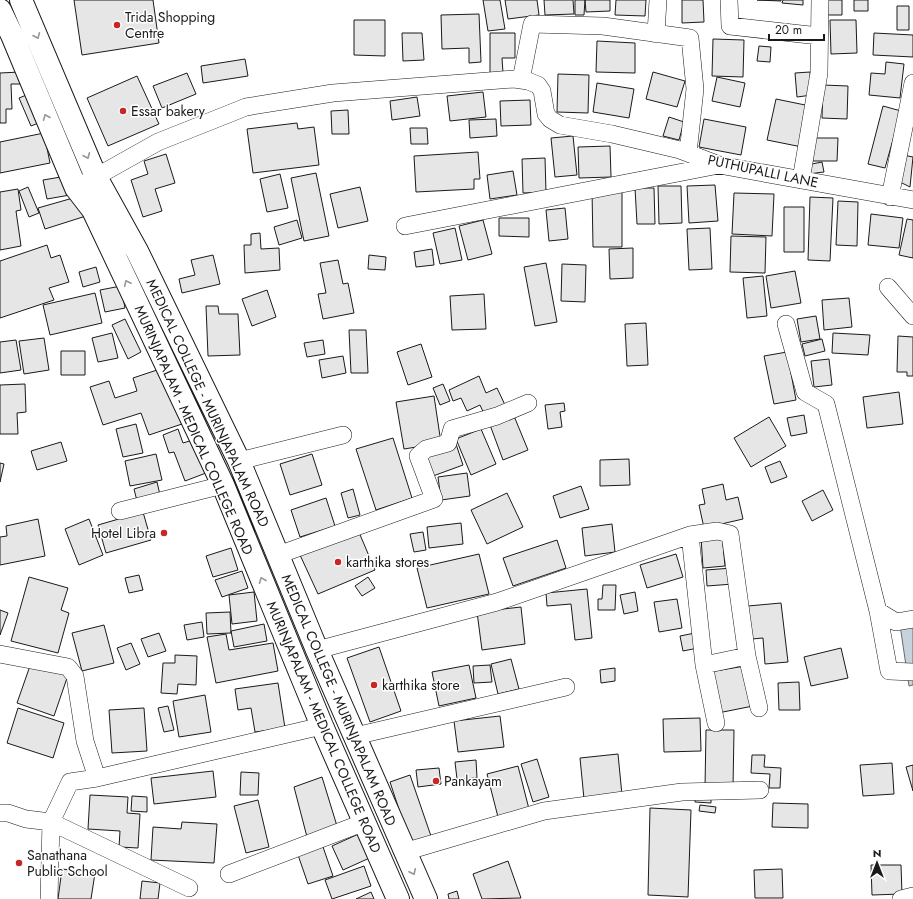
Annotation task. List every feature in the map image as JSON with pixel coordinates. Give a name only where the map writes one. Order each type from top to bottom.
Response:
[{"type":"main road","name":"MEDICAL COLLEGE - MURINJAPALAM ROAD","points":[[21,0],[96,177],[137,251],[239,461],[404,852],[426,899]]},
{"type":"main road","name":"MURINJAPALAM - MEDICAL COLLEGE ROAD","points":[[0,10],[12,35],[76,188],[93,210],[223,485],[322,726],[398,899]]},
{"type":"street","points":[[656,34],[658,0]]},
{"type":"street","points":[[729,0],[730,26],[819,36]]},
{"type":"street","points":[[801,180],[819,73],[820,0]]},
{"type":"street","points":[[76,188],[158,142],[246,107],[333,93],[521,80],[532,24],[603,26],[690,38],[695,89],[688,153]]},
{"type":"street","name":"PUTHUPALLI LANE","points":[[521,80],[538,85],[542,91],[546,114],[555,122],[567,126],[612,134],[688,153],[718,164],[890,197],[913,200]]},
{"type":"street","points":[[890,197],[913,83]]},
{"type":"street","points":[[405,226],[718,164]]},
{"type":"street","points":[[888,287],[913,316]]},
{"type":"street","points":[[786,324],[805,392],[826,404],[878,611],[889,671],[913,672]]},
{"type":"street","points":[[278,555],[434,499],[418,456],[426,449],[448,443],[452,429],[496,416],[528,403]]},
{"type":"street","points":[[239,461],[343,435]]},
{"type":"street","points":[[120,511],[223,485]]},
{"type":"street","points":[[318,650],[496,602],[690,535],[717,531],[730,534],[747,656],[759,708]]},
{"type":"street","points":[[690,535],[704,665],[716,723]]},
{"type":"street","points":[[878,611],[896,622],[913,619]]},
{"type":"street","points":[[0,654],[68,667],[75,676],[85,741],[97,778]]},
{"type":"street","points":[[704,665],[747,656]]},
{"type":"street","points":[[356,736],[566,687]]},
{"type":"street","points":[[49,899],[51,822],[70,782],[97,778],[322,726]]},
{"type":"street","points":[[404,852],[544,811],[682,792],[760,790]]},
{"type":"street","points":[[0,813],[8,813],[26,819],[51,822],[188,888]]},
{"type":"street","points":[[229,874],[365,822]]},
{"type":"street","points":[[901,899],[913,896]]},
{"type":"shaded area","points":[[913,623],[913,685],[909,686],[900,625]]},
{"type":"building","name":"Trida Shopping Centre","points":[[74,0],[153,0],[159,43],[82,55]]},
{"type":"building","points":[[483,0],[500,0],[505,29],[488,31]]},
{"type":"building","points":[[505,0],[537,0],[539,15],[508,19]]},
{"type":"building","points":[[544,0],[573,0],[574,14],[545,15]]},
{"type":"building","points":[[575,0],[585,0],[584,15],[575,15]]},
{"type":"building","points":[[585,0],[610,0],[610,11],[586,12]]},
{"type":"building","points":[[616,0],[646,0],[645,16],[615,15]]},
{"type":"building","points":[[682,0],[703,0],[704,22],[682,23]]},
{"type":"building","points":[[757,0],[781,0],[781,1]]},
{"type":"building","points":[[783,0],[803,0],[803,5],[782,3]]},
{"type":"building","points":[[823,0],[842,0],[842,15],[823,15]]},
{"type":"building","points":[[854,0],[868,0],[868,11],[854,11]]},
{"type":"building","points":[[897,6],[909,6],[909,30],[897,30]]},
{"type":"building","points":[[479,14],[481,62],[469,63],[469,48],[442,49],[441,15]]},
{"type":"building","points":[[354,20],[385,20],[385,56],[354,55]]},
{"type":"building","points":[[830,20],[856,20],[857,53],[831,54]]},
{"type":"building","points":[[402,33],[422,33],[424,60],[403,61]]},
{"type":"building","points":[[490,33],[515,33],[515,58],[502,58],[503,73],[490,74]]},
{"type":"building","points":[[874,33],[913,35],[913,57],[873,55]]},
{"type":"building","points":[[713,39],[744,40],[743,77],[712,76]]},
{"type":"building","points":[[597,41],[635,43],[635,73],[596,72]]},
{"type":"building","points":[[759,46],[771,47],[770,62],[757,61]]},
{"type":"building","points":[[245,59],[248,76],[203,83],[201,66]]},
{"type":"building","points":[[886,62],[904,64],[900,98],[869,95],[871,73],[885,74]]},
{"type":"building","points":[[20,72],[20,84],[11,84],[12,109],[6,109],[6,123],[0,123],[0,73]]},
{"type":"building","points":[[653,72],[685,81],[677,107],[646,99]]},
{"type":"building","points":[[810,72],[812,95],[797,97],[795,73]]},
{"type":"building","points":[[187,73],[196,94],[162,108],[153,86]]},
{"type":"building","points":[[558,74],[589,75],[588,113],[557,112]]},
{"type":"building","name":"Essar bakery","points":[[137,76],[159,124],[108,146],[87,98]]},
{"type":"building","points":[[717,77],[745,83],[740,107],[712,101]]},
{"type":"building","points":[[597,83],[634,89],[629,118],[593,112]]},
{"type":"building","points":[[823,85],[848,86],[847,119],[822,118]]},
{"type":"building","points":[[34,92],[46,120],[31,126],[19,98]]},
{"type":"building","points":[[483,92],[486,117],[450,121],[447,96]]},
{"type":"building","points":[[417,97],[420,116],[392,120],[390,101]]},
{"type":"building","points":[[776,99],[810,106],[802,147],[767,140]]},
{"type":"building","points":[[530,100],[531,125],[501,126],[500,101]]},
{"type":"building","points":[[883,106],[901,111],[885,168],[868,164]]},
{"type":"building","points":[[348,110],[349,134],[332,134],[331,111]]},
{"type":"building","points":[[669,117],[684,122],[679,140],[663,136]]},
{"type":"building","points":[[496,119],[497,136],[470,138],[469,120]]},
{"type":"building","points":[[704,119],[746,127],[741,155],[699,147]]},
{"type":"building","points":[[297,123],[298,129],[314,127],[319,165],[253,173],[247,129]]},
{"type":"building","points":[[410,128],[427,128],[428,144],[411,144]]},
{"type":"building","points":[[44,133],[50,163],[0,173],[0,142]]},
{"type":"building","points":[[573,136],[577,175],[555,177],[551,138]]},
{"type":"building","points":[[812,138],[838,138],[837,161],[811,161]]},
{"type":"building","points":[[610,146],[611,177],[579,178],[578,147]]},
{"type":"building","points":[[478,152],[480,179],[474,179],[474,189],[416,192],[414,156]]},
{"type":"building","points":[[166,154],[175,183],[155,189],[162,211],[143,217],[131,180],[148,174],[144,161]]},
{"type":"building","points":[[903,155],[913,157],[910,187],[900,182]]},
{"type":"building","points":[[545,158],[546,192],[523,193],[522,159]]},
{"type":"building","points":[[822,162],[824,172],[808,174],[807,165]]},
{"type":"building","points":[[513,171],[517,195],[490,199],[487,175]]},
{"type":"building","points":[[316,173],[329,236],[304,241],[291,178]]},
{"type":"building","points":[[280,174],[288,208],[267,212],[260,179]]},
{"type":"building","points":[[67,176],[70,195],[47,199],[43,180]]},
{"type":"building","points":[[715,185],[718,221],[689,223],[687,186]]},
{"type":"building","points":[[658,186],[681,186],[682,223],[659,224]]},
{"type":"building","points":[[28,187],[39,213],[29,217],[19,191]]},
{"type":"building","points":[[360,187],[368,221],[338,228],[330,194]]},
{"type":"building","points":[[635,188],[654,188],[655,224],[637,224]]},
{"type":"building","points":[[18,189],[21,210],[16,211],[21,246],[0,250],[0,192]]},
{"type":"building","points":[[622,189],[622,247],[593,247],[592,190]]},
{"type":"building","points":[[734,193],[774,194],[772,236],[732,234]]},
{"type":"building","points":[[80,196],[86,216],[45,229],[38,208]]},
{"type":"building","points":[[810,197],[833,198],[830,261],[808,260]]},
{"type":"building","points":[[838,201],[858,202],[857,246],[836,245]]},
{"type":"building","points":[[784,207],[804,207],[804,252],[784,252]]},
{"type":"building","points":[[565,208],[568,239],[549,241],[546,210]]},
{"type":"building","points":[[871,214],[903,218],[899,248],[868,245]]},
{"type":"building","points":[[499,218],[529,218],[529,237],[499,236]]},
{"type":"building","points":[[907,219],[913,220],[913,258],[899,255]]},
{"type":"building","points":[[297,220],[302,238],[279,245],[274,227]]},
{"type":"building","points":[[483,220],[492,254],[468,260],[459,226]]},
{"type":"building","points":[[455,228],[462,260],[440,264],[433,233]]},
{"type":"building","points":[[710,228],[712,269],[689,270],[687,229]]},
{"type":"building","points":[[260,233],[261,249],[279,248],[280,270],[245,273],[244,245],[251,245],[251,234]]},
{"type":"building","points":[[731,236],[766,237],[765,273],[730,272]]},
{"type":"building","points":[[47,245],[51,258],[60,255],[69,282],[49,288],[54,300],[0,318],[0,261]]},
{"type":"building","points":[[633,248],[633,278],[610,279],[609,249]]},
{"type":"building","points":[[432,249],[434,265],[416,267],[414,252]]},
{"type":"building","points":[[213,255],[220,284],[182,293],[179,279],[195,275],[191,260]]},
{"type":"building","points":[[369,255],[386,257],[385,270],[368,269]]},
{"type":"building","points":[[338,260],[343,284],[348,283],[354,313],[323,319],[318,294],[326,293],[320,263]]},
{"type":"building","points":[[546,263],[557,322],[535,326],[524,267]]},
{"type":"building","points":[[562,264],[586,265],[585,302],[561,301]]},
{"type":"building","points":[[96,267],[100,282],[83,287],[79,272]]},
{"type":"building","points":[[795,271],[801,303],[771,308],[766,276]]},
{"type":"building","points":[[763,276],[767,316],[747,318],[743,278]]},
{"type":"building","points":[[121,286],[125,308],[105,312],[100,290]]},
{"type":"building","points":[[267,290],[276,317],[252,326],[242,299]]},
{"type":"building","points":[[95,293],[102,323],[50,335],[43,305]]},
{"type":"building","points":[[484,294],[486,329],[452,330],[450,296]]},
{"type":"building","points":[[849,298],[852,327],[824,330],[822,300]]},
{"type":"building","points":[[206,306],[218,306],[219,314],[238,314],[240,355],[208,356]]},
{"type":"building","points":[[816,316],[820,339],[801,342],[797,319]]},
{"type":"building","points":[[125,319],[141,352],[128,359],[112,325]]},
{"type":"building","points":[[646,323],[648,365],[627,366],[625,324]]},
{"type":"building","points":[[349,330],[366,330],[368,373],[351,373]]},
{"type":"building","points":[[112,333],[118,358],[98,362],[92,338]]},
{"type":"building","points":[[833,333],[870,335],[868,355],[832,353]]},
{"type":"building","points":[[898,336],[913,337],[913,376],[907,376],[907,372],[897,372]]},
{"type":"building","points":[[44,338],[49,370],[24,374],[19,341]]},
{"type":"building","points":[[822,339],[825,351],[805,356],[802,344]]},
{"type":"building","points":[[16,340],[21,370],[0,373],[0,342]]},
{"type":"building","points":[[323,340],[325,354],[307,357],[304,343]]},
{"type":"building","points":[[421,344],[432,377],[408,385],[397,352]]},
{"type":"building","points":[[61,351],[85,351],[85,375],[61,375]]},
{"type":"building","points":[[787,352],[796,400],[774,404],[764,356]]},
{"type":"building","points":[[343,356],[346,373],[322,378],[319,360]]},
{"type":"building","points":[[829,359],[832,385],[814,387],[811,361]]},
{"type":"building","points":[[163,368],[182,424],[149,435],[141,413],[103,425],[90,387],[109,381],[115,398],[137,391],[133,378]]},
{"type":"building","points":[[479,376],[486,393],[497,388],[506,407],[485,416],[480,405],[467,411],[461,398],[453,401],[449,390]]},
{"type":"building","points":[[25,384],[26,412],[17,413],[18,434],[0,434],[0,385]]},
{"type":"building","points":[[443,384],[450,401],[440,405],[433,388]]},
{"type":"building","points":[[899,392],[903,424],[867,428],[863,397]]},
{"type":"building","points":[[434,396],[441,443],[404,449],[396,402]]},
{"type":"building","points":[[564,403],[565,411],[560,412],[562,427],[548,429],[545,405]]},
{"type":"building","points":[[804,415],[807,433],[791,436],[787,418]]},
{"type":"building","points":[[514,416],[528,450],[503,460],[490,425]]},
{"type":"building","points":[[769,417],[786,446],[751,467],[734,438]]},
{"type":"building","points":[[136,424],[143,453],[123,457],[116,429]]},
{"type":"building","points":[[178,429],[183,443],[193,440],[206,473],[185,481],[174,452],[169,453],[163,435]]},
{"type":"building","points":[[481,429],[496,464],[471,475],[456,439]]},
{"type":"building","points":[[393,438],[412,498],[376,510],[356,449]]},
{"type":"building","points":[[61,442],[67,461],[37,470],[31,451]]},
{"type":"building","points":[[456,444],[463,465],[433,476],[425,454]]},
{"type":"building","points":[[156,454],[162,480],[130,486],[125,461]]},
{"type":"building","points":[[312,454],[322,485],[290,495],[280,464]]},
{"type":"building","points":[[629,459],[630,485],[600,486],[600,460]]},
{"type":"building","points":[[780,461],[787,477],[771,483],[765,467]]},
{"type":"building","points":[[0,463],[4,464],[0,482]]},
{"type":"building","points":[[467,473],[470,496],[441,500],[438,477]]},
{"type":"building","points":[[157,482],[160,495],[137,501],[134,489]]},
{"type":"building","points":[[723,484],[726,500],[738,497],[743,519],[704,528],[699,505],[705,504],[702,489]]},
{"type":"building","points":[[581,486],[589,509],[560,518],[553,496]]},
{"type":"building","points":[[353,489],[360,515],[348,518],[341,493]]},
{"type":"building","points":[[823,490],[833,510],[812,521],[802,501]]},
{"type":"building","points":[[507,493],[523,527],[487,544],[471,510]]},
{"type":"building","points":[[326,498],[335,526],[300,537],[291,510]]},
{"type":"building","points":[[143,512],[151,540],[106,553],[98,525]]},
{"type":"building","points":[[38,519],[45,556],[0,565],[0,537],[7,536],[6,526]]},
{"type":"building","points":[[89,519],[103,555],[79,565],[65,529]]},
{"type":"building","points":[[461,523],[463,544],[429,548],[427,527]]},
{"type":"building","points":[[612,524],[615,552],[585,556],[582,528]]},
{"type":"building","name":"karthika stores","points":[[358,530],[375,570],[318,594],[300,555]]},
{"type":"building","points":[[423,532],[426,550],[414,552],[410,534]]},
{"type":"building","points":[[722,535],[725,566],[703,568],[701,537]]},
{"type":"building","points":[[557,540],[566,568],[513,586],[503,558]]},
{"type":"building","points":[[231,548],[238,570],[213,577],[206,556]]},
{"type":"building","points":[[479,554],[489,594],[427,608],[417,568]]},
{"type":"building","points":[[676,554],[683,577],[647,588],[640,565]]},
{"type":"building","points":[[732,568],[733,584],[707,586],[706,570]]},
{"type":"building","points":[[242,571],[248,588],[222,597],[215,580]]},
{"type":"building","points":[[139,575],[143,590],[129,593],[125,578]]},
{"type":"building","points":[[29,577],[68,588],[61,610],[69,613],[58,653],[11,641]]},
{"type":"building","points":[[368,577],[375,588],[362,596],[355,586]]},
{"type":"building","points":[[603,585],[616,585],[615,610],[598,610],[598,599],[602,599]]},
{"type":"building","points":[[587,589],[592,638],[575,640],[571,604],[547,606],[546,593]]},
{"type":"building","points":[[254,592],[257,621],[232,624],[229,595]]},
{"type":"building","points":[[635,592],[638,611],[624,614],[620,595]]},
{"type":"building","points":[[677,599],[682,628],[659,632],[654,602]]},
{"type":"building","points":[[781,603],[788,662],[765,664],[763,638],[752,639],[748,606]]},
{"type":"building","points":[[521,607],[525,644],[482,650],[477,612]]},
{"type":"building","points":[[0,610],[8,613],[0,635]]},
{"type":"building","points":[[230,612],[231,633],[207,634],[206,613]]},
{"type":"building","points":[[202,622],[204,637],[187,640],[184,625]]},
{"type":"building","points":[[264,624],[267,641],[234,647],[231,631]]},
{"type":"building","points":[[104,625],[114,663],[82,671],[72,633]]},
{"type":"building","points":[[159,633],[166,651],[148,657],[141,639]]},
{"type":"building","points":[[695,633],[698,648],[683,651],[680,636]]},
{"type":"building","points":[[226,634],[229,650],[273,643],[278,671],[216,683],[207,637]]},
{"type":"building","points":[[131,643],[140,664],[126,670],[117,648]]},
{"type":"building","name":"karthika store","points":[[379,647],[401,711],[370,722],[347,658]]},
{"type":"building","points":[[841,648],[848,678],[811,686],[804,657]]},
{"type":"building","points":[[175,655],[197,656],[196,685],[178,684],[177,694],[161,693],[163,663],[175,663]]},
{"type":"building","points":[[511,659],[519,689],[498,694],[491,664]]},
{"type":"building","points":[[31,663],[68,675],[54,716],[17,703]]},
{"type":"building","points":[[469,665],[476,698],[439,706],[432,672]]},
{"type":"building","points":[[490,665],[492,682],[474,683],[473,666]]},
{"type":"building","points":[[745,666],[753,706],[718,713],[709,672]]},
{"type":"building","points":[[615,668],[615,681],[601,683],[600,670]]},
{"type":"building","points":[[799,682],[800,710],[779,710],[778,683]]},
{"type":"building","points":[[278,683],[285,728],[255,732],[251,708],[238,710],[235,689]]},
{"type":"building","points":[[205,695],[211,732],[179,737],[173,701]]},
{"type":"building","points":[[168,706],[174,730],[164,732],[158,708]]},
{"type":"building","points":[[18,708],[64,723],[53,758],[7,743]]},
{"type":"building","points":[[144,708],[147,751],[112,753],[109,710]]},
{"type":"building","points":[[500,716],[504,747],[458,752],[454,721]]},
{"type":"building","points":[[700,718],[701,751],[664,752],[663,719]]},
{"type":"building","points":[[706,730],[734,730],[733,788],[705,788]]},
{"type":"building","points":[[618,754],[622,795],[584,799],[580,758]]},
{"type":"building","points":[[752,755],[765,755],[764,767],[781,768],[780,788],[769,788],[770,774],[751,773]]},
{"type":"building","points":[[537,759],[549,797],[533,802],[521,764]]},
{"type":"building","points":[[476,760],[477,778],[457,779],[455,762]]},
{"type":"building","points":[[892,763],[894,794],[863,796],[860,765]]},
{"type":"building","points":[[913,765],[913,791],[906,767]]},
{"type":"building","points":[[518,766],[529,809],[498,817],[487,774]]},
{"type":"building","points":[[439,768],[441,784],[418,787],[416,770]]},
{"type":"building","points":[[213,771],[216,797],[154,804],[151,778]]},
{"type":"building","points":[[241,772],[259,773],[258,795],[240,795]]},
{"type":"building","points":[[410,775],[432,839],[411,846],[390,782]]},
{"type":"building","points":[[322,777],[337,826],[307,837],[294,787]]},
{"type":"building","points":[[90,795],[128,797],[127,813],[140,814],[138,848],[119,847],[120,831],[88,829]]},
{"type":"building","points":[[132,796],[147,797],[147,812],[131,811]]},
{"type":"building","points":[[695,796],[711,797],[711,803],[695,802]]},
{"type":"building","points":[[258,800],[269,847],[246,853],[234,806]]},
{"type":"building","points":[[773,803],[808,804],[808,828],[772,827]]},
{"type":"building","points":[[700,805],[716,807],[715,813],[699,811]]},
{"type":"building","points":[[650,808],[691,810],[688,897],[648,895]]},
{"type":"building","points":[[182,822],[217,824],[214,863],[151,860],[153,827],[181,829]]},
{"type":"building","points":[[363,832],[374,856],[343,870],[332,846]]},
{"type":"building","points":[[322,844],[333,876],[308,884],[297,852]]},
{"type":"building","points":[[508,861],[521,898],[482,899],[473,874]]},
{"type":"building","points":[[871,865],[901,865],[902,894],[872,895]]},
{"type":"building","points":[[364,866],[371,886],[332,899],[325,880]]},
{"type":"building","points":[[62,869],[95,873],[91,899],[58,899]]},
{"type":"building","points":[[782,869],[783,898],[755,898],[754,870]]},
{"type":"building","points":[[142,881],[160,883],[158,899],[140,899]]},
{"type":"building","points":[[457,891],[459,899],[449,899],[448,894]]},
{"type":"building","points":[[371,892],[374,899],[356,899]]},
{"type":"place","name":"Trida Shopping Centre","points":[[117,25]]},
{"type":"place","name":"Essar bakery","points":[[123,111]]},
{"type":"place","name":"Hotel Libra","points":[[164,533]]},
{"type":"place","name":"karthika stores","points":[[338,562]]},
{"type":"place","name":"karthika store","points":[[374,685]]},
{"type":"place","name":"Pankayam","points":[[436,781]]},
{"type":"place","name":"Sanathana Public School","points":[[19,863]]}]
